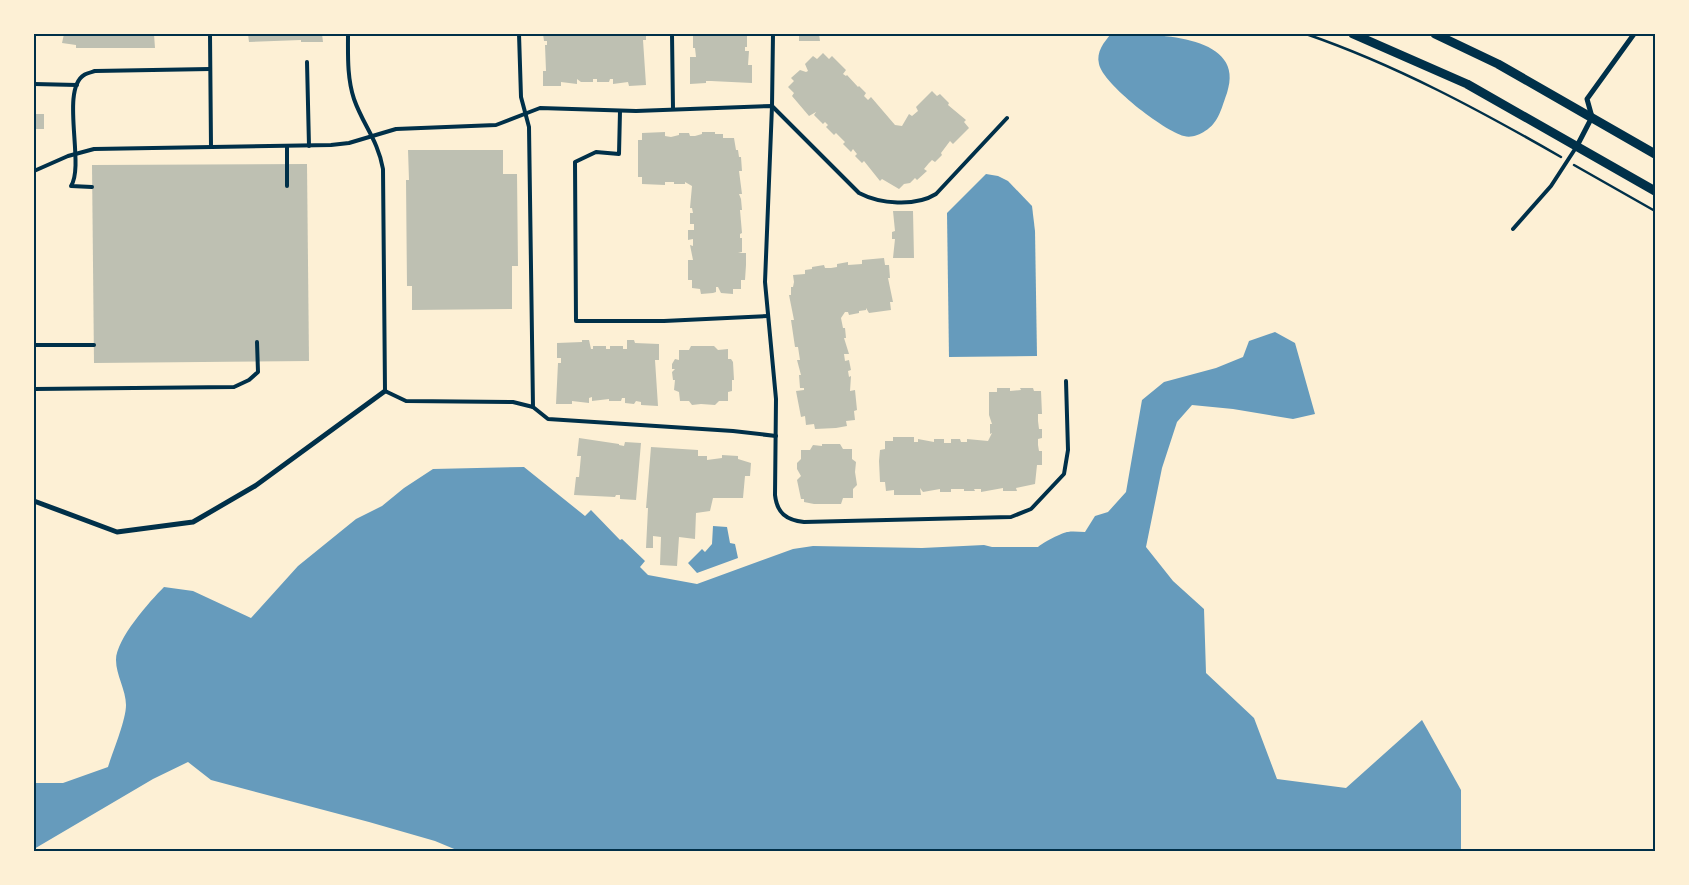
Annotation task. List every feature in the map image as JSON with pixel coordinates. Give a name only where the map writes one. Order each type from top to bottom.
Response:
[{"type":"street","points":[[1353,34],[1467,84],[1655,191]]},
{"type":"street","points":[[1434,34],[1498,64],[1655,154]]},
{"type":"street","points":[[1577,146],[1592,117],[1587,99],[1634,34]]},
{"type":"street","points":[[34,501],[117,532],[192,522],[255,486],[385,391]]},
{"type":"lane","points":[[210,34],[211,147]]},
{"type":"lane","points":[[348,34],[349,77],[354,99],[378,146],[384,177],[385,391],[406,401],[513,402],[533,407],[548,419],[733,431],[776,436]]},
{"type":"lane","points":[[519,34],[521,97],[529,127],[533,407]]},
{"type":"lane","points":[[672,34],[673,110]]},
{"type":"lane","points":[[773,34],[765,267],[775,381],[776,502],[778,509],[787,518],[804,522],[1020,516],[1031,508],[1064,474],[1068,450],[1066,381]]},
{"type":"lane","points":[[307,62],[309,146]]},
{"type":"lane","points":[[92,187],[71,186],[75,176],[73,119],[77,85],[84,75],[95,71],[210,70]]},
{"type":"lane","points":[[34,84],[77,85]]},
{"type":"lane","points":[[34,171],[75,153],[106,148],[341,144],[406,128],[496,125],[525,113],[548,107],[620,111],[772,106],[859,193],[875,200],[921,200],[936,194],[1007,118]]},
{"type":"lane","points":[[620,111],[619,154],[596,152],[575,162],[576,321],[768,316]]},
{"type":"lane","points":[[287,146],[287,186]]},
{"type":"lane","points":[[1513,229],[1551,186],[1577,146]]},
{"type":"lane","points":[[34,389],[234,386],[249,380],[258,372],[257,342]]},
{"type":"lane","points":[[34,345],[94,345]]},
{"type":"path","points":[[1306,34],[1414,77],[1500,122],[1655,212]]},
{"type":"water","points":[[1111,34],[1148,35],[1191,41],[1209,48],[1223,58],[1230,73],[1227,93],[1214,124],[1198,135],[1184,136],[1149,116],[1122,94],[1103,73],[1098,60],[1103,44]]},
{"type":"water","points":[[986,174],[998,176],[1008,181],[1032,206],[1035,231],[1037,356],[949,357],[947,213]]},
{"type":"water","points":[[1275,332],[1295,343],[1315,414],[1293,419],[1233,409],[1192,405],[1177,422],[1162,468],[1146,547],[1173,581],[1204,609],[1206,673],[1254,718],[1277,779],[1346,788],[1422,720],[1461,790],[1461,851],[459,851],[435,841],[369,822],[211,780],[188,762],[153,779],[34,849],[34,783],[63,783],[108,767],[122,727],[126,705],[116,666],[117,651],[127,631],[164,587],[193,591],[251,618],[298,566],[356,519],[382,506],[404,488],[433,469],[524,467],[585,516],[591,510],[620,540],[622,539],[645,561],[640,567],[648,575],[697,584],[793,549],[813,546],[922,548],[984,545],[992,547],[1038,547],[1065,532],[1085,532],[1095,516],[1108,512],[1126,492],[1142,400],[1164,382],[1216,368],[1243,357],[1249,341]]},
{"type":"water","points":[[713,526],[727,527],[730,543],[735,544],[738,558],[697,573],[688,563],[702,549],[705,552],[712,544]]},
{"type":"building","points":[[64,34],[154,34],[155,48],[76,48],[76,45],[62,43]]},
{"type":"building","points":[[248,34],[322,34],[323,42],[301,42],[301,40],[249,42]]},
{"type":"building","points":[[543,34],[646,34],[646,40],[643,40],[646,85],[629,86],[628,82],[613,84],[613,79],[610,79],[609,82],[597,82],[597,79],[593,79],[593,82],[581,82],[577,79],[577,84],[561,82],[561,86],[543,86],[543,71],[546,71],[545,45],[547,45],[547,41],[544,41]]},
{"type":"building","points":[[747,34],[747,47],[745,47],[745,51],[749,51],[748,65],[752,65],[752,83],[706,81],[706,83],[690,84],[690,57],[696,57],[695,48],[693,48],[693,35]]},
{"type":"building","points":[[799,34],[819,34],[820,41],[799,41]]},
{"type":"building","points":[[823,53],[829,59],[832,56],[846,70],[843,74],[847,75],[866,93],[864,96],[868,100],[871,97],[895,125],[902,126],[909,114],[912,116],[918,111],[916,107],[932,91],[937,96],[940,94],[949,103],[948,105],[966,120],[964,122],[969,128],[953,144],[950,141],[941,153],[942,155],[935,162],[932,160],[924,169],[927,171],[917,180],[915,178],[899,189],[882,179],[880,181],[864,161],[862,163],[855,156],[857,154],[853,149],[851,152],[836,133],[834,135],[826,127],[828,125],[825,122],[823,124],[814,115],[816,112],[809,116],[792,96],[794,93],[788,87],[794,81],[791,78],[800,70],[808,71],[805,64],[813,56],[817,59]]},
{"type":"building","points":[[34,114],[44,114],[44,129],[34,129]]},
{"type":"building","points":[[665,132],[665,136],[671,137],[679,135],[679,133],[689,133],[690,136],[695,136],[702,134],[702,132],[715,132],[715,134],[723,134],[723,138],[734,138],[736,150],[738,150],[739,157],[741,157],[742,171],[739,171],[742,194],[739,194],[742,210],[740,210],[742,233],[740,238],[742,238],[742,252],[738,253],[746,253],[746,265],[745,280],[741,280],[741,289],[733,289],[733,294],[721,293],[718,287],[716,287],[716,292],[701,294],[700,289],[692,288],[692,280],[688,280],[688,260],[693,260],[690,245],[693,246],[693,239],[688,240],[688,230],[694,230],[694,224],[690,224],[690,213],[693,213],[692,208],[690,208],[692,186],[685,182],[685,184],[674,184],[674,182],[665,182],[665,185],[642,184],[642,177],[638,177],[638,140],[642,140],[642,133]]},
{"type":"building","points":[[408,150],[503,150],[503,174],[517,174],[518,266],[512,266],[512,309],[412,310],[412,286],[407,286],[406,180],[409,180]]},
{"type":"building","points":[[307,164],[309,361],[94,363],[92,165]]},
{"type":"building","points":[[893,211],[913,211],[914,258],[893,258],[895,239],[892,239],[892,232],[895,231]]},
{"type":"building","points":[[884,258],[885,265],[889,265],[890,278],[888,278],[893,302],[890,302],[891,310],[869,313],[866,308],[866,310],[859,311],[859,313],[849,315],[848,312],[845,312],[841,318],[843,328],[845,328],[846,338],[844,338],[849,354],[844,354],[845,361],[849,360],[851,370],[848,371],[849,377],[851,376],[850,391],[855,390],[857,410],[854,411],[855,420],[846,421],[847,426],[815,429],[814,424],[806,425],[805,416],[801,417],[796,391],[804,390],[804,388],[800,388],[799,375],[801,375],[797,360],[800,360],[798,347],[795,347],[791,320],[794,320],[789,295],[791,295],[791,287],[793,287],[794,282],[793,275],[805,274],[805,270],[812,269],[812,267],[824,265],[825,268],[831,268],[837,267],[837,264],[848,262],[848,265],[862,264],[862,260]]},
{"type":"building","points":[[582,340],[589,340],[591,349],[593,349],[593,346],[606,346],[606,349],[610,349],[610,346],[623,346],[623,349],[627,349],[627,340],[634,340],[635,343],[659,344],[659,360],[655,360],[658,406],[641,405],[641,402],[636,401],[634,404],[625,403],[625,398],[622,398],[621,401],[609,401],[609,399],[592,401],[592,397],[589,398],[589,403],[572,401],[572,404],[556,404],[558,363],[561,363],[561,358],[557,358],[557,343],[582,342]]},
{"type":"building","points":[[691,346],[714,346],[718,350],[728,349],[728,359],[731,359],[733,362],[734,380],[732,380],[732,391],[728,392],[728,401],[719,401],[715,405],[692,405],[689,401],[680,401],[679,392],[674,390],[675,380],[673,380],[672,372],[675,369],[672,369],[672,364],[675,359],[679,360],[679,350],[689,350]]},
{"type":"building","points":[[997,388],[1010,388],[1010,391],[1021,390],[1020,388],[1033,388],[1034,391],[1041,391],[1042,414],[1038,414],[1038,421],[1039,429],[1042,429],[1042,438],[1038,439],[1038,445],[1039,451],[1042,451],[1042,465],[1037,465],[1035,484],[1016,488],[1017,491],[1003,491],[1003,488],[981,492],[981,489],[964,491],[964,489],[951,489],[951,492],[940,492],[940,489],[923,492],[920,488],[921,495],[894,495],[894,490],[886,491],[885,482],[880,482],[879,461],[880,450],[885,449],[885,441],[893,441],[893,437],[914,437],[914,442],[918,442],[918,439],[934,442],[934,439],[944,439],[944,443],[951,443],[951,439],[960,439],[961,442],[967,442],[967,439],[988,441],[992,433],[990,434],[990,424],[992,424],[989,415],[989,392],[997,392]]},
{"type":"building","points":[[579,438],[624,446],[625,442],[641,443],[636,500],[620,499],[620,495],[615,497],[574,495],[576,477],[579,477],[581,456],[577,456]]},
{"type":"building","points":[[822,444],[840,444],[843,449],[852,449],[852,459],[856,462],[857,485],[853,489],[853,498],[843,498],[841,504],[814,504],[804,502],[804,499],[801,499],[797,480],[801,476],[797,469],[797,463],[801,459],[801,450],[810,450],[813,445],[822,446]]},
{"type":"building","points":[[651,447],[698,450],[698,456],[707,456],[707,460],[722,458],[722,455],[738,456],[738,459],[751,463],[750,476],[745,476],[743,498],[713,498],[710,511],[696,513],[695,539],[679,537],[677,566],[660,565],[661,537],[653,536],[653,548],[646,548],[648,508],[646,508]]}]
